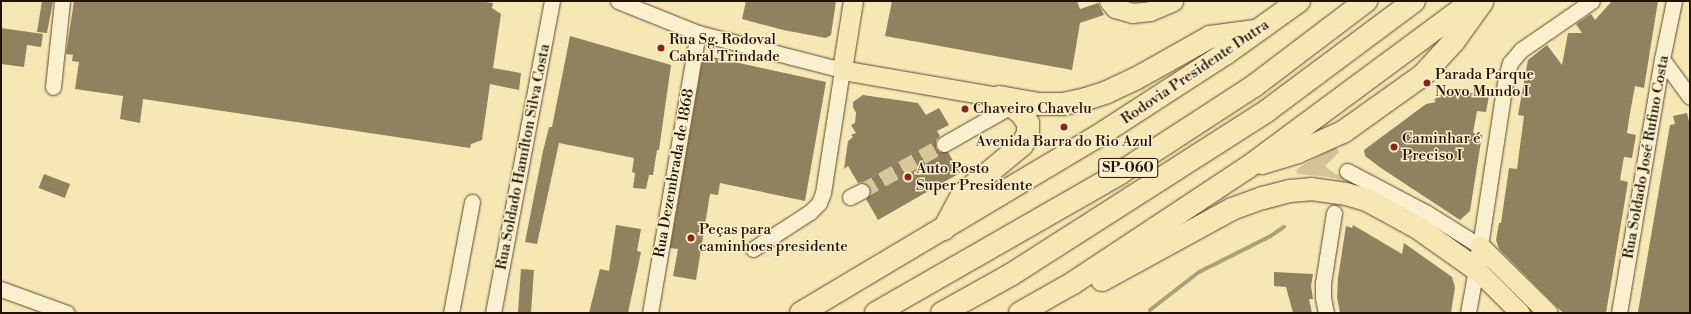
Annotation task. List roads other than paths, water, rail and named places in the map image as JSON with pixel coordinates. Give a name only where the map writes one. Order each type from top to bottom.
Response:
[{"type":"highway","name":"Rodovia Presidente Dutra","points":[[801,313],[1095,138],[1225,54],[1299,1]]},
{"type":"highway","name":"SP-060","points":[[876,313],[1120,173],[1254,86],[1366,1]]},
{"type":"highway","name":"SP-060","points":[[942,313],[1012,274],[1268,110],[1414,1]]},
{"type":"highway","points":[[1020,313],[1073,283],[1247,168],[1473,1]]},
{"type":"highway","points":[[1247,168],[1298,152],[1344,132],[1423,75],[1454,41],[1482,1]]},
{"type":"highway","points":[[1005,101],[1039,104],[1063,104],[1086,99],[1107,92],[1137,78],[1210,37],[1258,31]]},
{"type":"highway","points":[[944,229],[963,194],[1022,145],[1028,133],[1028,123],[1021,113],[1005,101]]},
{"type":"highway","points":[[1073,283],[1087,284],[1107,278],[1232,209],[1263,198],[1290,191],[1311,189],[1346,194],[1367,200],[1418,228],[1476,269]]},
{"type":"main road","points":[[853,1],[842,70],[1005,101]]},
{"type":"main road","points":[[1109,1],[1115,8],[1132,13],[1150,10],[1173,1]]},
{"type":"main road","points":[[1480,246],[1476,269],[1520,313]]},
{"type":"main road","points":[[1480,246],[1548,313]]},
{"type":"street","points":[[52,87],[62,1]]},
{"type":"street","name":"Rua Soldado Hamílton Silva Costa","points":[[493,313],[552,1]]},
{"type":"street","points":[[618,1],[698,33],[842,70],[823,193],[819,204],[810,212],[752,249]]},
{"type":"street","points":[[1347,171],[1427,213],[1480,246],[1506,77],[1510,63],[1521,50],[1592,1]]},
{"type":"street","name":"Rua Soldado José Rufino Costa","points":[[1619,313],[1662,59],[1674,1]]},
{"type":"street","name":"Rua Dezembrada de 1868","points":[[650,313],[698,33]]},
{"type":"street","points":[[1662,59],[1690,98]]},
{"type":"street","points":[[944,144],[1005,101]]},
{"type":"street","points":[[451,313],[472,202]]},
{"type":"street","points":[[1326,313],[1323,297],[1324,283],[1334,213]]},
{"type":"street","points":[[1468,313],[1476,269]]},
{"type":"street","points":[[1,289],[67,313]]},
{"type":"waterway","points":[[1150,310],[1199,272],[1269,237],[1284,227]]},
{"type":"tunnel","points":[[862,191],[944,144]]},
{"type":"place","name":"Rua Sg. Rodoval Cabral Trindade","points":[[661,48]]},
{"type":"place","name":"Parada Parque Novo Mundo I","points":[[1427,83]]},
{"type":"place","name":"Chaveiro Chavelu","points":[[965,109]]},
{"type":"place","name":"Avenida Barra do Rio Azul","points":[[1064,127]]},
{"type":"place","name":"Caminhar é Preciso I","points":[[1394,147]]},
{"type":"place","name":"Auto Posto Super Presidente","points":[[908,177]]},
{"type":"place","name":"Peças para caminhoes presidente","points":[[691,238]]}]
